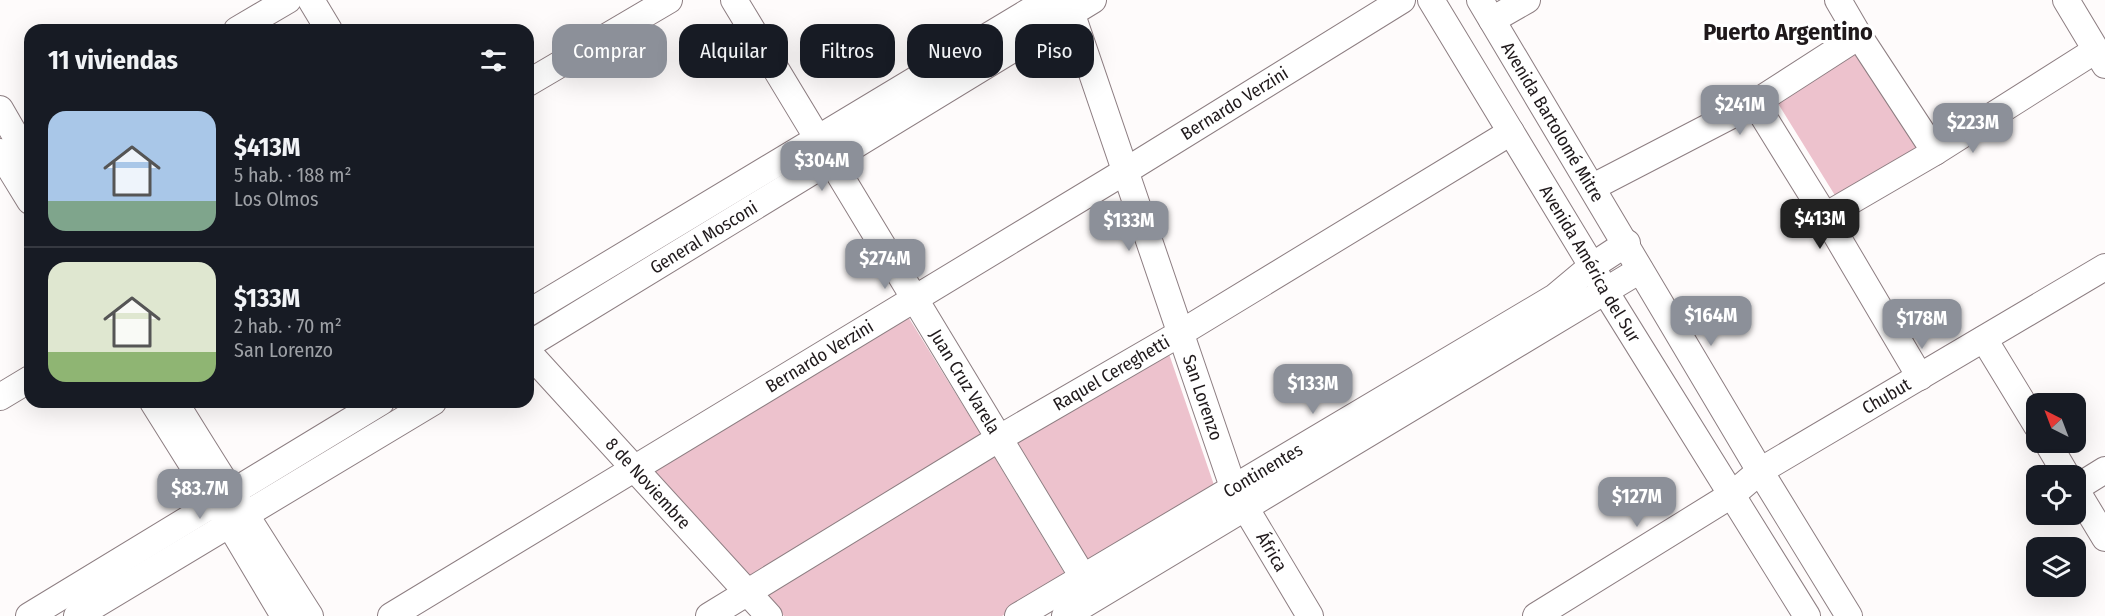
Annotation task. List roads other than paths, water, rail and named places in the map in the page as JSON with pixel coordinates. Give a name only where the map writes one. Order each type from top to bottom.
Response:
[{"type":"street","points":[[247,24],[288,0]]},
{"type":"street","points":[[311,0],[325,24]]},
{"type":"street","points":[[534,79],[669,0]]},
{"type":"street","name":"Juan Cruz Varela","points":[[734,0],[1083,576]]},
{"type":"street","name":"General Mosconi","points":[[534,310],[1048,0]]},
{"type":"street","name":"Bernardo Verzini","points":[[391,616],[1124,172],[1402,0]]},
{"type":"street","name":"Avenida América del Sur","points":[[1431,0],[1605,291],[1807,616]]},
{"type":"street","points":[[1486,10],[1527,0]]},
{"type":"street","points":[[1838,0],[1935,152]]},
{"type":"street","points":[[1825,216],[2101,58],[2066,0]]},
{"type":"street","name":"General Mosconi","points":[[534,341],[831,161],[1077,4]]},
{"type":"street","name":"San Lorenzo","points":[[1077,4],[1124,172],[1238,497]]},
{"type":"street","name":"Avenida Bartolomé Mitre","points":[[1486,10],[1627,243]]},
{"type":"street","points":[[1593,187],[1755,103],[1859,36]]},
{"type":"street","points":[[1755,103],[1920,376]]},
{"type":"street","points":[[0,109],[24,183]]},
{"type":"street","name":"Raquel Cereghetti","points":[[709,616],[998,438],[1179,334],[1511,132]]},
{"type":"street","points":[[1627,243],[1640,270],[1849,616]]},
{"type":"street","name":"Continentes","points":[[1065,616],[1238,497],[1555,297],[1592,266],[1627,243]]},
{"type":"street","name":"Chubut","points":[[1536,616],[1733,494],[1760,471],[2105,267]]},
{"type":"street","name":"Continentes","points":[[1018,616],[1083,576],[1238,497],[1640,270]]},
{"type":"street","points":[[1984,339],[2026,408]]},
{"type":"street","name":"8 de Noviembre","points":[[534,359],[769,616]]},
{"type":"street","points":[[0,397],[24,383]]},
{"type":"street","points":[[157,408],[310,616]]},
{"type":"street","points":[[178,408],[222,498]]},
{"type":"street","points":[[29,616],[371,408]]},
{"type":"street","points":[[77,616],[423,408]]},
{"type":"street","points":[[2086,482],[2105,470]]},
{"type":"street","name":"África","points":[[1238,497],[1310,616]]},
{"type":"street","points":[[2086,506],[2105,538]]},
{"type":"street","points":[[238,519],[284,616]]},
{"type":"district","name":"Puerto Argentino","points":[[1788,32]]}]
